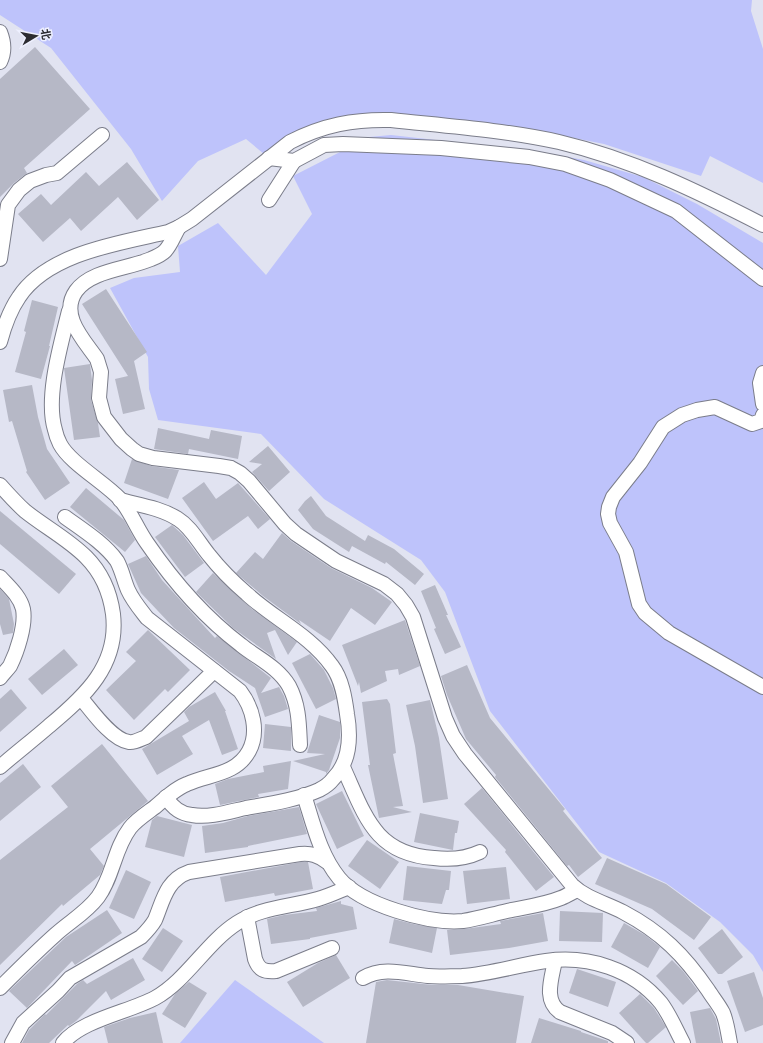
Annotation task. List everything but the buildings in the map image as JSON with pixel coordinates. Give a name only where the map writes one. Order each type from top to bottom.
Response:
[{"type":"street","points":[[0,32],[4,53],[0,62]]},
{"type":"street","points":[[0,342],[11,311],[19,297],[40,275],[82,253],[168,232],[179,227],[192,219],[290,142],[308,133],[338,124],[370,120],[391,120],[528,136],[595,152],[647,170],[688,187],[763,224]]},
{"type":"street","points":[[0,259],[8,205],[19,190],[30,181],[46,175],[58,174],[102,135]]},
{"type":"street","points":[[269,200],[294,161],[324,145],[343,144],[441,148],[529,157],[565,164],[610,180],[676,211],[763,279]]},
{"type":"street","points":[[269,158],[294,161]]},
{"type":"street","points":[[179,227],[165,251],[160,255],[140,264],[89,278],[81,284],[73,295],[54,384],[54,429],[60,445],[67,454],[120,500],[146,542],[190,599],[216,624],[266,663],[288,685],[296,703],[300,745]]},
{"type":"street","points":[[71,301],[70,311],[75,328],[99,364],[101,372],[99,398],[104,417],[121,439],[139,454],[153,458],[231,468],[240,473],[249,481],[285,524],[296,534],[336,561],[384,584],[397,594],[406,604],[413,617],[424,649],[437,696],[453,736],[465,754],[580,893],[634,918],[653,930],[676,949],[700,979],[722,1013],[726,1021],[730,1043]]},
{"type":"street","points":[[763,373],[760,383],[763,404]]},
{"type":"street","points":[[763,415],[761,421],[752,424],[715,407],[709,407],[682,416],[663,427],[640,463],[612,497],[608,514],[610,523],[626,552],[639,604],[645,614],[669,633],[763,687]]},
{"type":"street","points":[[0,485],[25,511],[74,547],[87,559],[101,577],[108,594],[114,631],[111,645],[101,673],[81,698],[0,767]]},
{"type":"street","points":[[120,500],[164,512],[178,519],[190,530],[224,573],[242,590],[261,607],[310,642],[323,654],[333,667],[345,699],[349,738],[348,756],[343,768],[333,780],[319,790],[273,803],[208,816],[191,815],[178,811],[172,806],[166,797]]},
{"type":"street","points":[[0,988],[56,934],[92,905],[99,896],[106,882],[123,838],[130,827],[166,797],[188,784],[226,772],[237,766],[249,751],[254,734],[252,716],[245,698],[240,691],[147,618],[135,604],[117,562],[95,539],[65,517]]},
{"type":"street","points":[[0,577],[18,599],[23,608],[24,620],[15,655],[9,667],[0,678]]},
{"type":"street","points":[[81,698],[118,738],[129,742],[139,740],[146,737],[214,671]]},
{"type":"street","points":[[343,768],[369,823],[377,834],[392,846],[404,852],[443,859],[464,858],[480,852]]},
{"type":"street","points":[[304,795],[327,862]]},
{"type":"street","points":[[12,1043],[23,1023],[70,978],[141,937],[149,929],[164,895],[175,880],[182,874],[189,872],[310,853],[320,856],[327,862],[340,880],[374,902],[398,912],[430,919],[462,921],[543,903],[561,898],[577,890]]},
{"type":"street","points":[[63,1043],[66,1038],[94,1022],[144,1004],[164,992],[222,934],[237,923],[262,911],[318,899],[349,887]]},
{"type":"street","points":[[247,918],[257,965],[268,972],[276,971],[332,948]]},
{"type":"street","points":[[363,978],[372,973],[381,971],[429,976],[462,976],[555,960],[576,959],[599,963],[617,970],[652,993],[662,1004],[683,1043]]},
{"type":"street","points":[[555,960],[549,990],[551,1001],[555,1008],[560,1012],[612,1033],[628,1043]]},
{"type":"shaded area","points":[[0,0],[752,0],[751,11],[763,49],[763,183],[710,156],[701,176],[604,144],[559,135],[382,114],[343,116],[305,127],[264,154],[246,139],[198,161],[162,201],[131,149],[51,48],[0,15]]},
{"type":"shaded area","points":[[391,135],[536,151],[584,160],[643,177],[697,204],[763,243],[763,972],[753,955],[720,922],[666,883],[599,852],[490,711],[445,592],[421,560],[324,499],[261,434],[158,420],[149,389],[148,357],[110,288],[134,278],[180,272],[178,246],[218,223],[266,275],[312,214],[293,176],[340,152],[380,151],[359,138]]},
{"type":"shaded area","points":[[235,980],[324,1043],[180,1043]]}]
